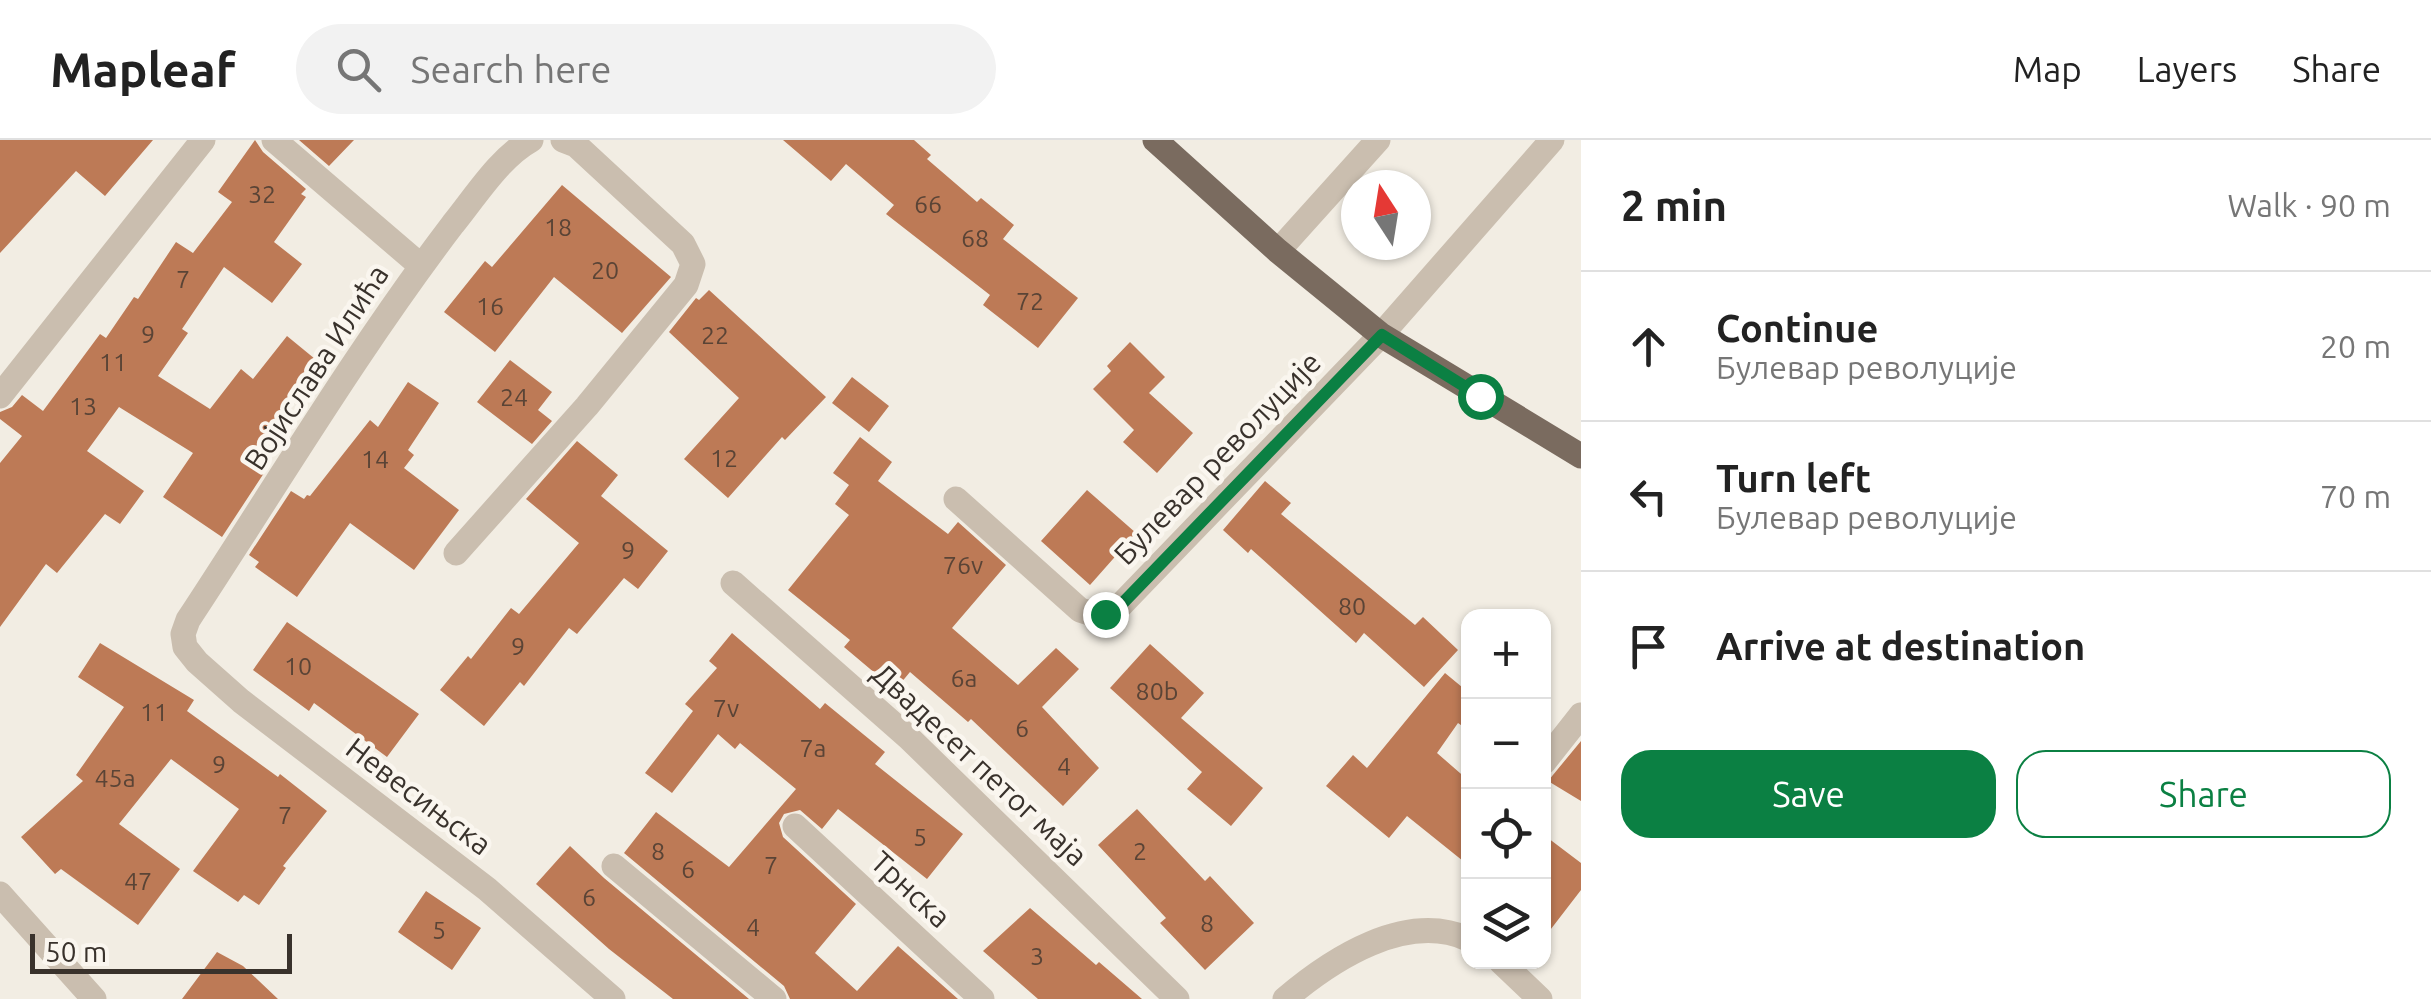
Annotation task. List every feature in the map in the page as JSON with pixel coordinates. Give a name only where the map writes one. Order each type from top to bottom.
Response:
[{"type":"main road","points":[[1154,140],[1278,251],[1382,335],[1581,456]]},
{"type":"street","points":[[0,396],[202,140]]},
{"type":"street","points":[[274,140],[421,266]]},
{"type":"street","name":"Војислава Илића","points":[[184,647],[188,620],[421,266],[484,186],[519,146],[531,140]]},
{"type":"street","points":[[456,553],[662,316],[686,286],[693,264],[683,244],[576,145],[562,140]]},
{"type":"street","points":[[1278,251],[1378,140]]},
{"type":"street","name":"Булевар револуције","points":[[956,499],[1080,610],[1096,615],[1112,612],[1382,335],[1552,140]]},
{"type":"street","name":"Двадесет петог маја","points":[[732,582],[908,737],[1177,999]]},
{"type":"street","name":"Невесињска","points":[[184,647],[241,701],[488,889],[613,999]]},
{"type":"street","points":[[1551,753],[1581,714]]},
{"type":"street","name":"Трнска","points":[[796,826],[982,999]]},
{"type":"street","points":[[614,866],[774,999]]},
{"type":"street","points":[[0,894],[94,999]]},
{"type":"street","points":[[1286,999],[1362,946],[1408,933],[1450,931],[1461,936]]},
{"type":"street","points":[[1508,969],[1540,999]]},
{"type":"building","points":[[0,140],[153,140],[105,196],[76,171],[0,253]]},
{"type":"building","points":[[255,140],[263,152],[306,189],[301,194],[306,197],[274,242],[302,264],[272,303],[224,267],[182,329],[188,333],[158,376],[210,409],[241,369],[253,379],[287,336],[326,368],[297,405],[292,401],[246,462],[264,473],[222,537],[163,497],[193,453],[119,407],[87,451],[144,491],[120,524],[105,514],[57,573],[46,564],[0,627],[0,463],[22,436],[0,419],[0,412],[12,407],[22,395],[43,411],[100,334],[106,338],[134,297],[138,299],[176,242],[193,253],[232,202],[218,192]]},
{"type":"building","points":[[299,140],[354,140],[329,166]]},
{"type":"building","points":[[783,140],[914,140],[931,155],[927,159],[977,202],[981,198],[1014,225],[1003,239],[1078,298],[1038,348],[983,305],[990,295],[886,214],[894,205],[846,164],[831,181]]},
{"type":"building","points":[[562,185],[671,277],[622,333],[554,277],[495,352],[444,312],[485,261],[492,267]]},
{"type":"building","points":[[709,290],[826,397],[785,440],[782,437],[728,498],[684,459],[739,398],[669,332],[696,298],[699,300]]},
{"type":"building","points":[[1130,342],[1165,377],[1149,393],[1193,433],[1157,473],[1123,442],[1134,430],[1093,389],[1111,371],[1107,366]]},
{"type":"building","points":[[510,360],[552,392],[538,410],[552,421],[532,444],[477,402]]},
{"type":"building","points":[[852,377],[889,406],[869,432],[832,403]]},
{"type":"building","points":[[408,382],[439,403],[408,450],[414,455],[404,468],[459,510],[414,570],[350,523],[297,597],[255,567],[259,562],[249,555],[291,491],[304,499],[310,496],[370,420],[378,427]]},
{"type":"building","points":[[860,437],[892,462],[878,481],[948,534],[958,522],[1006,565],[952,628],[1018,685],[1056,648],[1079,669],[1042,707],[1099,768],[1063,806],[971,719],[968,722],[910,672],[895,690],[844,647],[850,640],[788,590],[849,515],[835,504],[849,485],[833,473]]},
{"type":"building","points":[[577,441],[618,475],[601,496],[668,551],[638,589],[624,578],[577,634],[569,628],[524,686],[520,682],[484,726],[440,690],[468,656],[471,659],[511,608],[519,614],[579,543],[526,499]]},
{"type":"building","points":[[1265,481],[1291,503],[1281,514],[1415,625],[1423,617],[1458,650],[1424,687],[1364,633],[1356,643],[1251,549],[1248,553],[1223,530]]},
{"type":"building","points":[[1087,490],[1136,533],[1090,585],[1041,541]]},
{"type":"building","points":[[287,622],[419,714],[387,757],[314,703],[309,711],[253,670]]},
{"type":"building","points":[[732,633],[820,709],[825,703],[885,752],[875,764],[963,834],[927,879],[838,809],[822,829],[800,810],[784,814],[779,823],[783,837],[856,904],[815,953],[857,991],[898,946],[958,999],[790,999],[784,986],[624,853],[656,812],[729,867],[796,789],[740,743],[735,749],[718,734],[672,793],[645,773],[693,711],[685,704],[717,668],[709,661]]},
{"type":"building","points":[[100,643],[194,700],[187,711],[327,811],[283,866],[286,868],[259,905],[244,895],[238,902],[193,871],[239,809],[171,759],[119,824],[180,869],[138,925],[61,869],[55,874],[21,837],[83,781],[76,775],[124,707],[78,677]]},
{"type":"building","points":[[1150,644],[1204,693],[1181,718],[1263,788],[1231,826],[1187,789],[1202,772],[1110,688]]},
{"type":"building","points":[[1445,673],[1461,686],[1461,725],[1458,723],[1437,753],[1461,774],[1461,859],[1407,816],[1389,838],[1326,786],[1353,755],[1367,768]]},
{"type":"building","points":[[1581,741],[1581,801],[1551,783],[1551,777]]},
{"type":"building","points":[[1137,809],[1205,881],[1210,876],[1254,923],[1205,970],[1160,923],[1166,918],[1098,845]]},
{"type":"building","points":[[1551,840],[1581,863],[1581,890],[1551,929]]},
{"type":"building","points":[[570,846],[749,999],[673,999],[609,949],[536,884]]},
{"type":"building","points":[[426,891],[481,928],[452,970],[398,932]]},
{"type":"building","points":[[1030,908],[1142,999],[1038,999],[983,951]]},
{"type":"building","points":[[217,952],[243,966],[278,999],[182,999]]},
{"type":"route","points":[[1105,614],[1118,608],[1382,335],[1480,396]]}]
